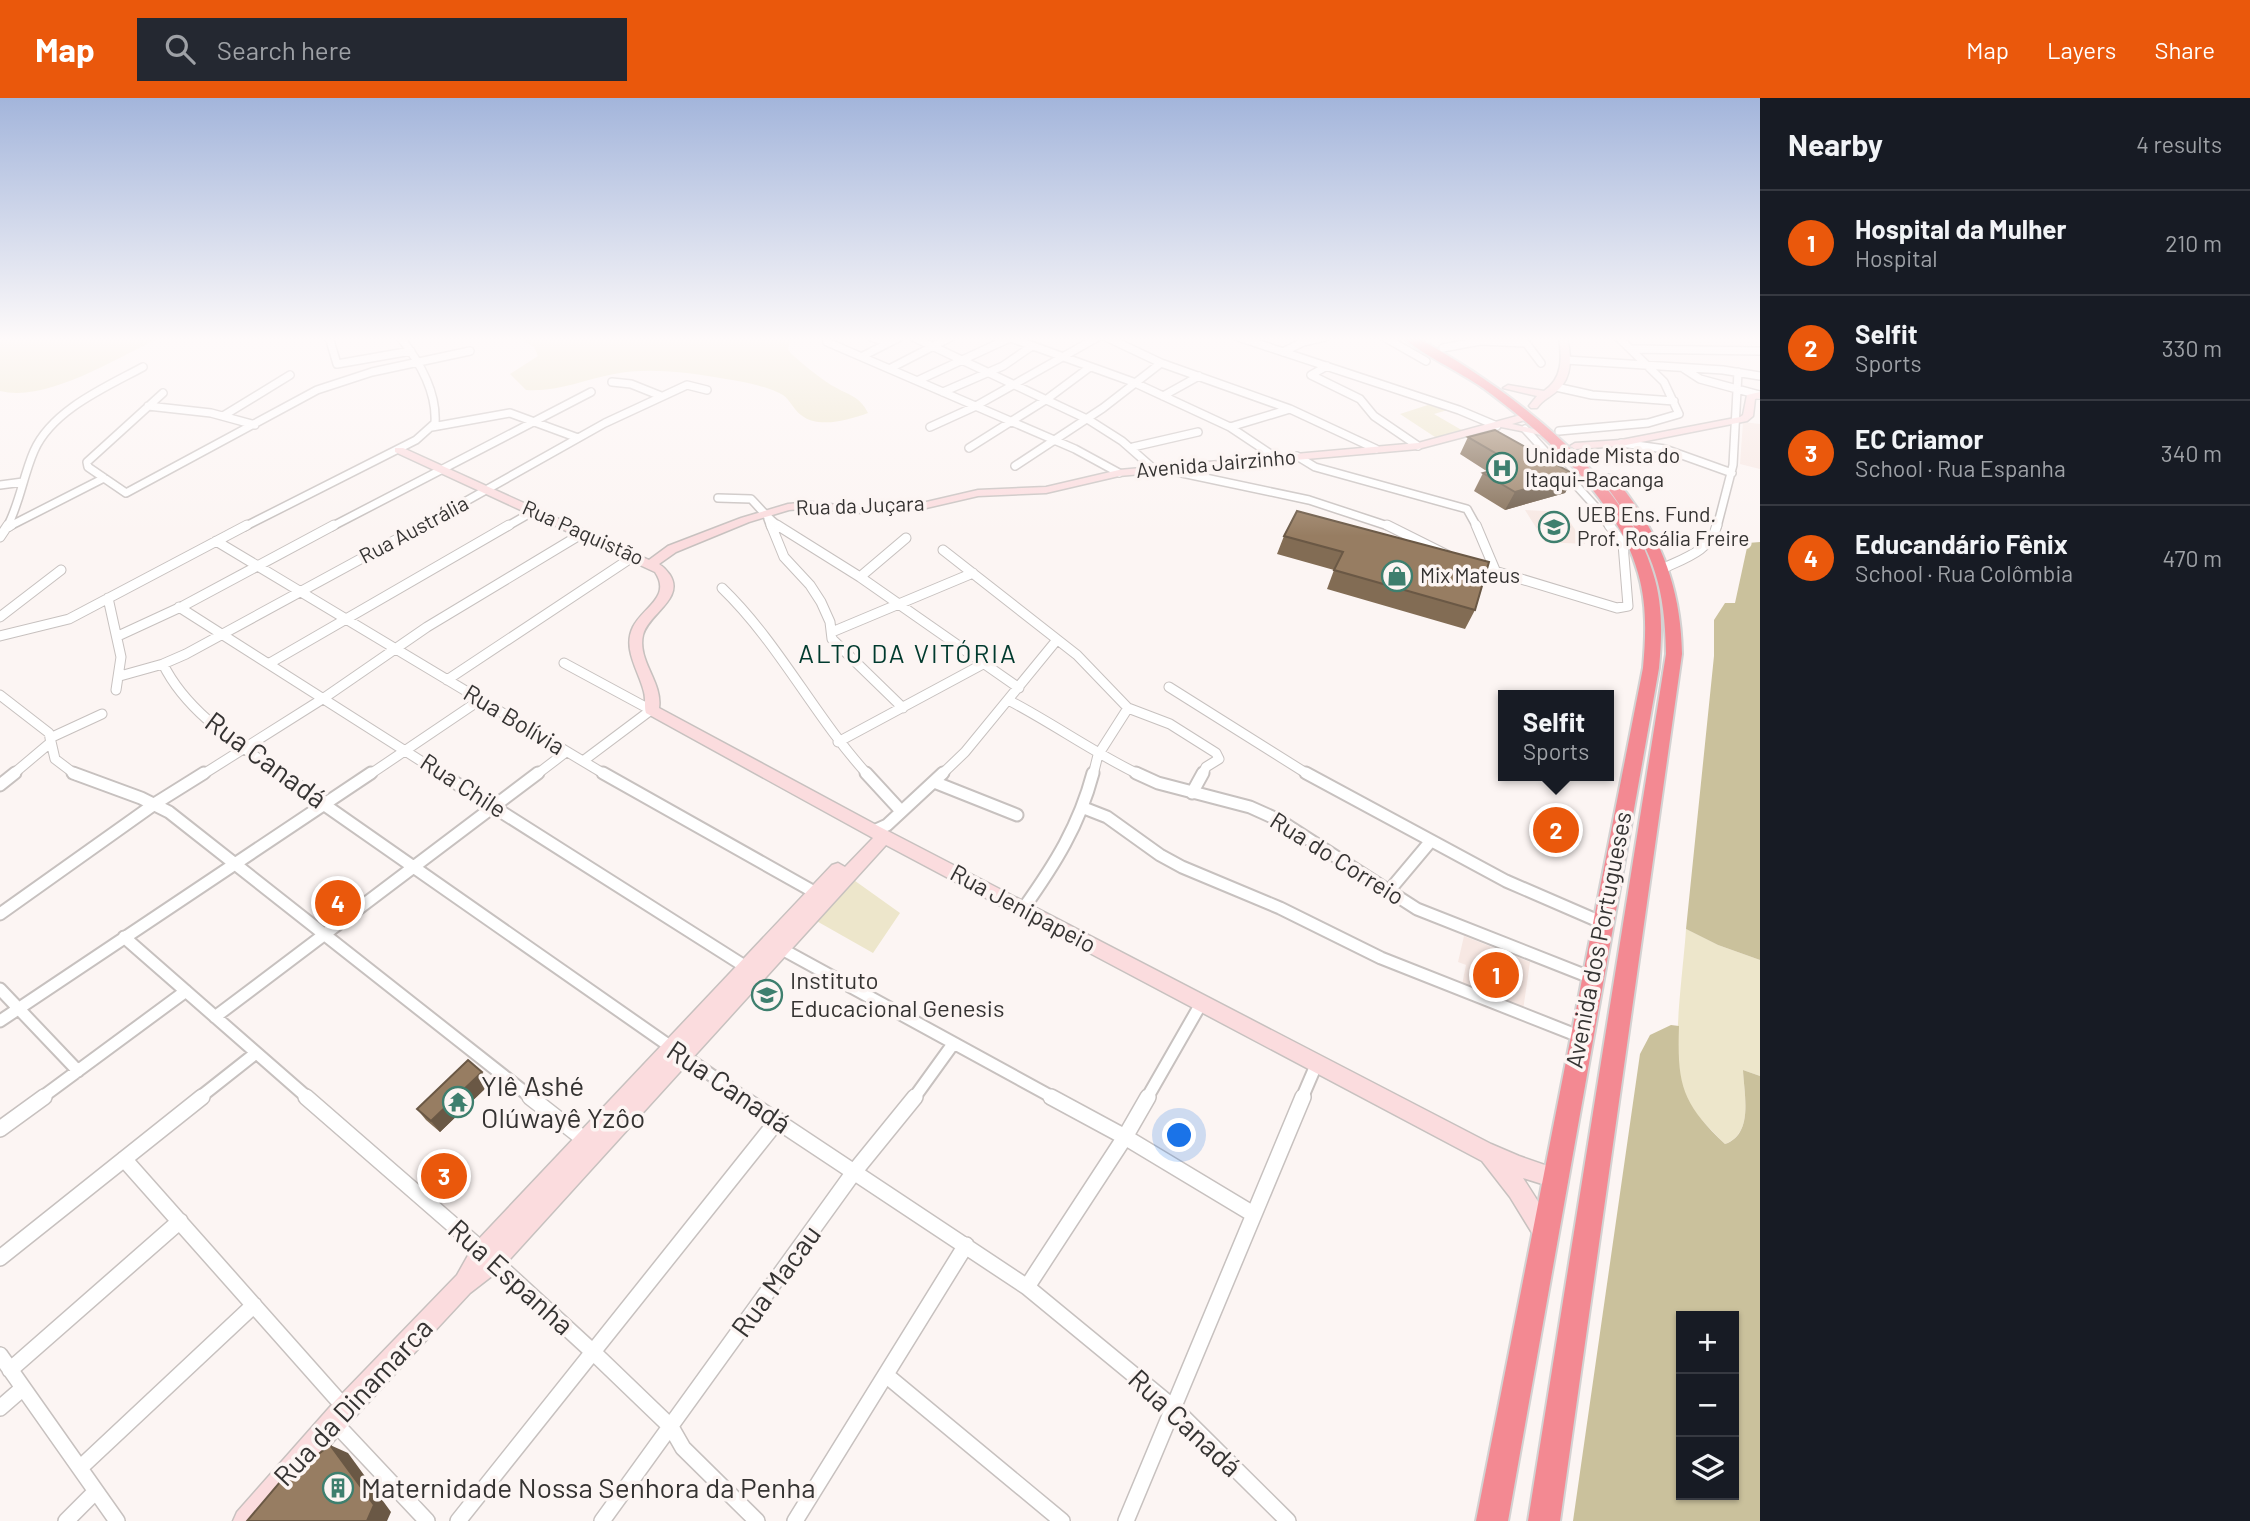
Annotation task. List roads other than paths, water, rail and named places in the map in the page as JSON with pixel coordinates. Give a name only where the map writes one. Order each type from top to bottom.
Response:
[{"type":"highway","name":"Avenida dos Portugueses","points":[[1492,1521],[1651,668],[1655,631],[1652,600],[1642,557],[1621,516],[1584,471],[1512,403]]},
{"type":"highway","name":"Avenida dos Portugueses","points":[[1519,403],[1529,417]]},
{"type":"highway","name":"Avenida dos Portugueses","points":[[1544,1521],[1674,654],[1673,610],[1664,568],[1648,531],[1631,506],[1575,446],[1551,439]]},
{"type":"highway","points":[[1553,460],[1584,471]]},
{"type":"highway","points":[[1623,544],[1642,557]]},
{"type":"highway","points":[[1633,758],[1637,791],[1653,799]]},
{"type":"highway","points":[[1623,814],[1639,821],[1639,843],[1644,860]]},
{"type":"street","points":[[0,537],[8,527],[19,502],[37,443],[52,426],[86,403]]},
{"type":"street","points":[[152,403],[88,460],[88,467],[126,492],[296,403]]},
{"type":"street","points":[[223,416],[244,403]]},
{"type":"street","points":[[432,428],[437,419],[433,403]]},
{"type":"street","points":[[118,636],[571,403]]},
{"type":"street","name":"Rua Austrália","points":[[120,676],[163,664],[224,634],[578,438],[646,403]]},
{"type":"street","name":"Avenida Jairzinho","points":[[967,403],[1053,440],[1119,473],[1418,446],[1529,417]]},
{"type":"street","points":[[930,427],[981,403]]},
{"type":"street","points":[[969,448],[1040,403]]},
{"type":"street","points":[[1057,403],[1089,418],[1133,447],[1159,469],[1284,492],[1352,511],[1401,529],[1464,562],[1617,608],[1628,606],[1623,544],[1553,460],[1551,439],[1671,417],[1680,411],[1675,403]]},
{"type":"street","points":[[1015,466],[1107,403]]},
{"type":"street","points":[[1177,403],[1230,427],[1275,457]]},
{"type":"street","points":[[1275,403],[1376,449]]},
{"type":"street","points":[[1364,403],[1374,416],[1418,446]]},
{"type":"street","points":[[1439,403],[1500,425]]},
{"type":"street","points":[[1529,417],[1538,403]]},
{"type":"street","points":[[1664,568],[1710,544],[1715,536],[1732,473],[1736,403]]},
{"type":"street","points":[[1575,446],[1621,443],[1734,421],[1746,417],[1748,403]]},
{"type":"street","points":[[148,407],[223,416],[255,425]]},
{"type":"street","points":[[1230,427],[1290,409]]},
{"type":"street","points":[[0,636],[62,622],[216,541],[399,450],[432,428],[509,413],[578,438]]},
{"type":"street","points":[[1133,447],[1198,432]]},
{"type":"street","points":[[1621,443],[1671,451],[1732,473]]},
{"type":"street","name":"Rua Paquistão","points":[[399,450],[651,564],[665,576],[669,587],[665,597],[642,622],[636,635],[638,658],[654,700],[651,710]]},
{"type":"street","points":[[1297,456],[1315,467],[1467,509],[1495,570]]},
{"type":"street","name":"Rua da Juçara","points":[[651,564],[673,550],[805,505],[856,509],[922,506],[978,493],[1046,490],[1119,473]]},
{"type":"street","points":[[8,527],[104,478]]},
{"type":"street","points":[[0,485],[23,482]]},
{"type":"street","points":[[718,498],[751,499],[767,516],[1019,688]]},
{"type":"street","points":[[271,663],[534,511]]},
{"type":"street","points":[[767,516],[784,557],[810,585],[821,602],[832,639],[904,708]]},
{"type":"street","points":[[0,914],[156,803],[324,698],[395,649],[583,533]]},
{"type":"street","points":[[860,577],[887,557],[906,538]]},
{"type":"street","name":"Rua Bolívia","points":[[216,541],[566,752],[816,893]]},
{"type":"street","points":[[943,551],[1077,655],[1128,709],[1170,724],[1219,756],[1216,762],[1206,767],[1192,793]]},
{"type":"street","points":[[447,680],[634,556]]},
{"type":"street","points":[[0,617],[61,570]]},
{"type":"street","points":[[832,632],[973,573]]},
{"type":"street","points":[[722,588],[751,615],[838,742],[901,811]]},
{"type":"street","points":[[108,598],[121,657],[117,690]]},
{"type":"street","name":"Rua Chile","points":[[179,607],[746,967]]},
{"type":"street","points":[[882,831],[965,752],[1010,701],[1056,641]]},
{"type":"street","name":"Rua Jenipapeio","points":[[564,663],[882,831],[1023,909],[1484,1151],[1516,1166],[1555,1178]]},
{"type":"street","name":"Rua Canadá","points":[[163,664],[171,681],[185,698],[243,747],[675,1052],[1027,1287],[1174,1408],[1288,1521]]},
{"type":"street","points":[[838,742],[983,664]]},
{"type":"street","points":[[1170,687],[1194,705],[1262,743],[1301,770],[1430,842],[1506,881],[1603,923]]},
{"type":"street","points":[[0,695],[45,730],[53,756],[59,763],[90,779],[156,803],[236,862],[585,1140]]},
{"type":"street","points":[[0,1021],[480,699]]},
{"type":"street","name":"Rua do Correio","points":[[1010,701],[1046,720],[1098,755],[1157,783],[1224,800],[1272,817],[1417,909],[1592,978]]},
{"type":"street","points":[[1023,909],[1057,861],[1084,807],[1098,755],[1128,709]]},
{"type":"street","points":[[583,761],[651,710]]},
{"type":"street","points":[[0,785],[50,741],[102,714]]},
{"type":"street","points":[[215,1017],[566,752]]},
{"type":"street","points":[[934,782],[1017,816]]},
{"type":"street","points":[[1084,807],[1107,817],[1160,855],[1182,867],[1280,908],[1392,962],[1581,1037]]},
{"type":"street","name":"Rua da Dinamarca","points":[[246,1521],[340,1415],[675,1052],[746,967],[816,893],[882,831]]},
{"type":"street","name":"Rua da Dinamarca","points":[[488,1256],[585,1140],[780,948],[882,831]]},
{"type":"street","points":[[1388,892],[1430,842]]},
{"type":"street","name":"Rua Espanha","points":[[124,937],[488,1256],[593,1352],[671,1427],[683,1448],[757,1521]]},
{"type":"street","points":[[780,948],[1125,1137],[1253,1214]]},
{"type":"street","points":[[0,989],[78,1071]]},
{"type":"street","points":[[0,1129],[186,992]]},
{"type":"street","points":[[1027,1287],[1125,1137],[1202,1002]]},
{"type":"street","name":"Rua Macau","points":[[602,1521],[855,1172],[953,1044]]},
{"type":"street","points":[[0,1258],[256,1053]]},
{"type":"street","points":[[1126,1521],[1317,1063]]},
{"type":"street","points":[[458,1521],[778,1120]]},
{"type":"street","name":"Rua Jenipapeio","points":[[1484,1151],[1518,1189],[1545,1233]]},
{"type":"street","points":[[124,1159],[254,1305],[426,1521]]},
{"type":"street","points":[[10,1370],[180,1221]]},
{"type":"street","points":[[795,1521],[966,1245]]},
{"type":"street","points":[[80,1468],[254,1305]]},
{"type":"street","points":[[0,1355],[117,1521]]},
{"type":"street","points":[[886,1375],[1062,1521]]},
{"type":"street","points":[[0,1408],[23,1388]]},
{"type":"street","points":[[66,1521],[96,1492]]},
{"type":"place","name":"Unidade Mista do Itaqui-Bacanga","points":[[1502,468]]},
{"type":"place","name":"UEB Ens. Fund. Prof. Rosália Freire","points":[[1554,527]]},
{"type":"place","name":"Mix Mateus","points":[[1397,576]]},
{"type":"place","name":"Selfit","points":[[1556,830]]},
{"type":"place","name":"Educandário Fênix","points":[[338,903]]},
{"type":"place","name":"Hospital da Mulher","points":[[1496,975]]},
{"type":"place","name":"Instituto Educacional Genesis","points":[[767,995]]},
{"type":"place","name":"Ylê Ashé Olúwayê Yzôo","points":[[458,1102]]},
{"type":"place","name":"EC Criamor","points":[[444,1176]]},
{"type":"place","name":"Maternidade Nossa Senhora da Penha","points":[[338,1488]]},
{"type":"district","name":"ALTO DA VITÓRIA","points":[[908,654]]}]
